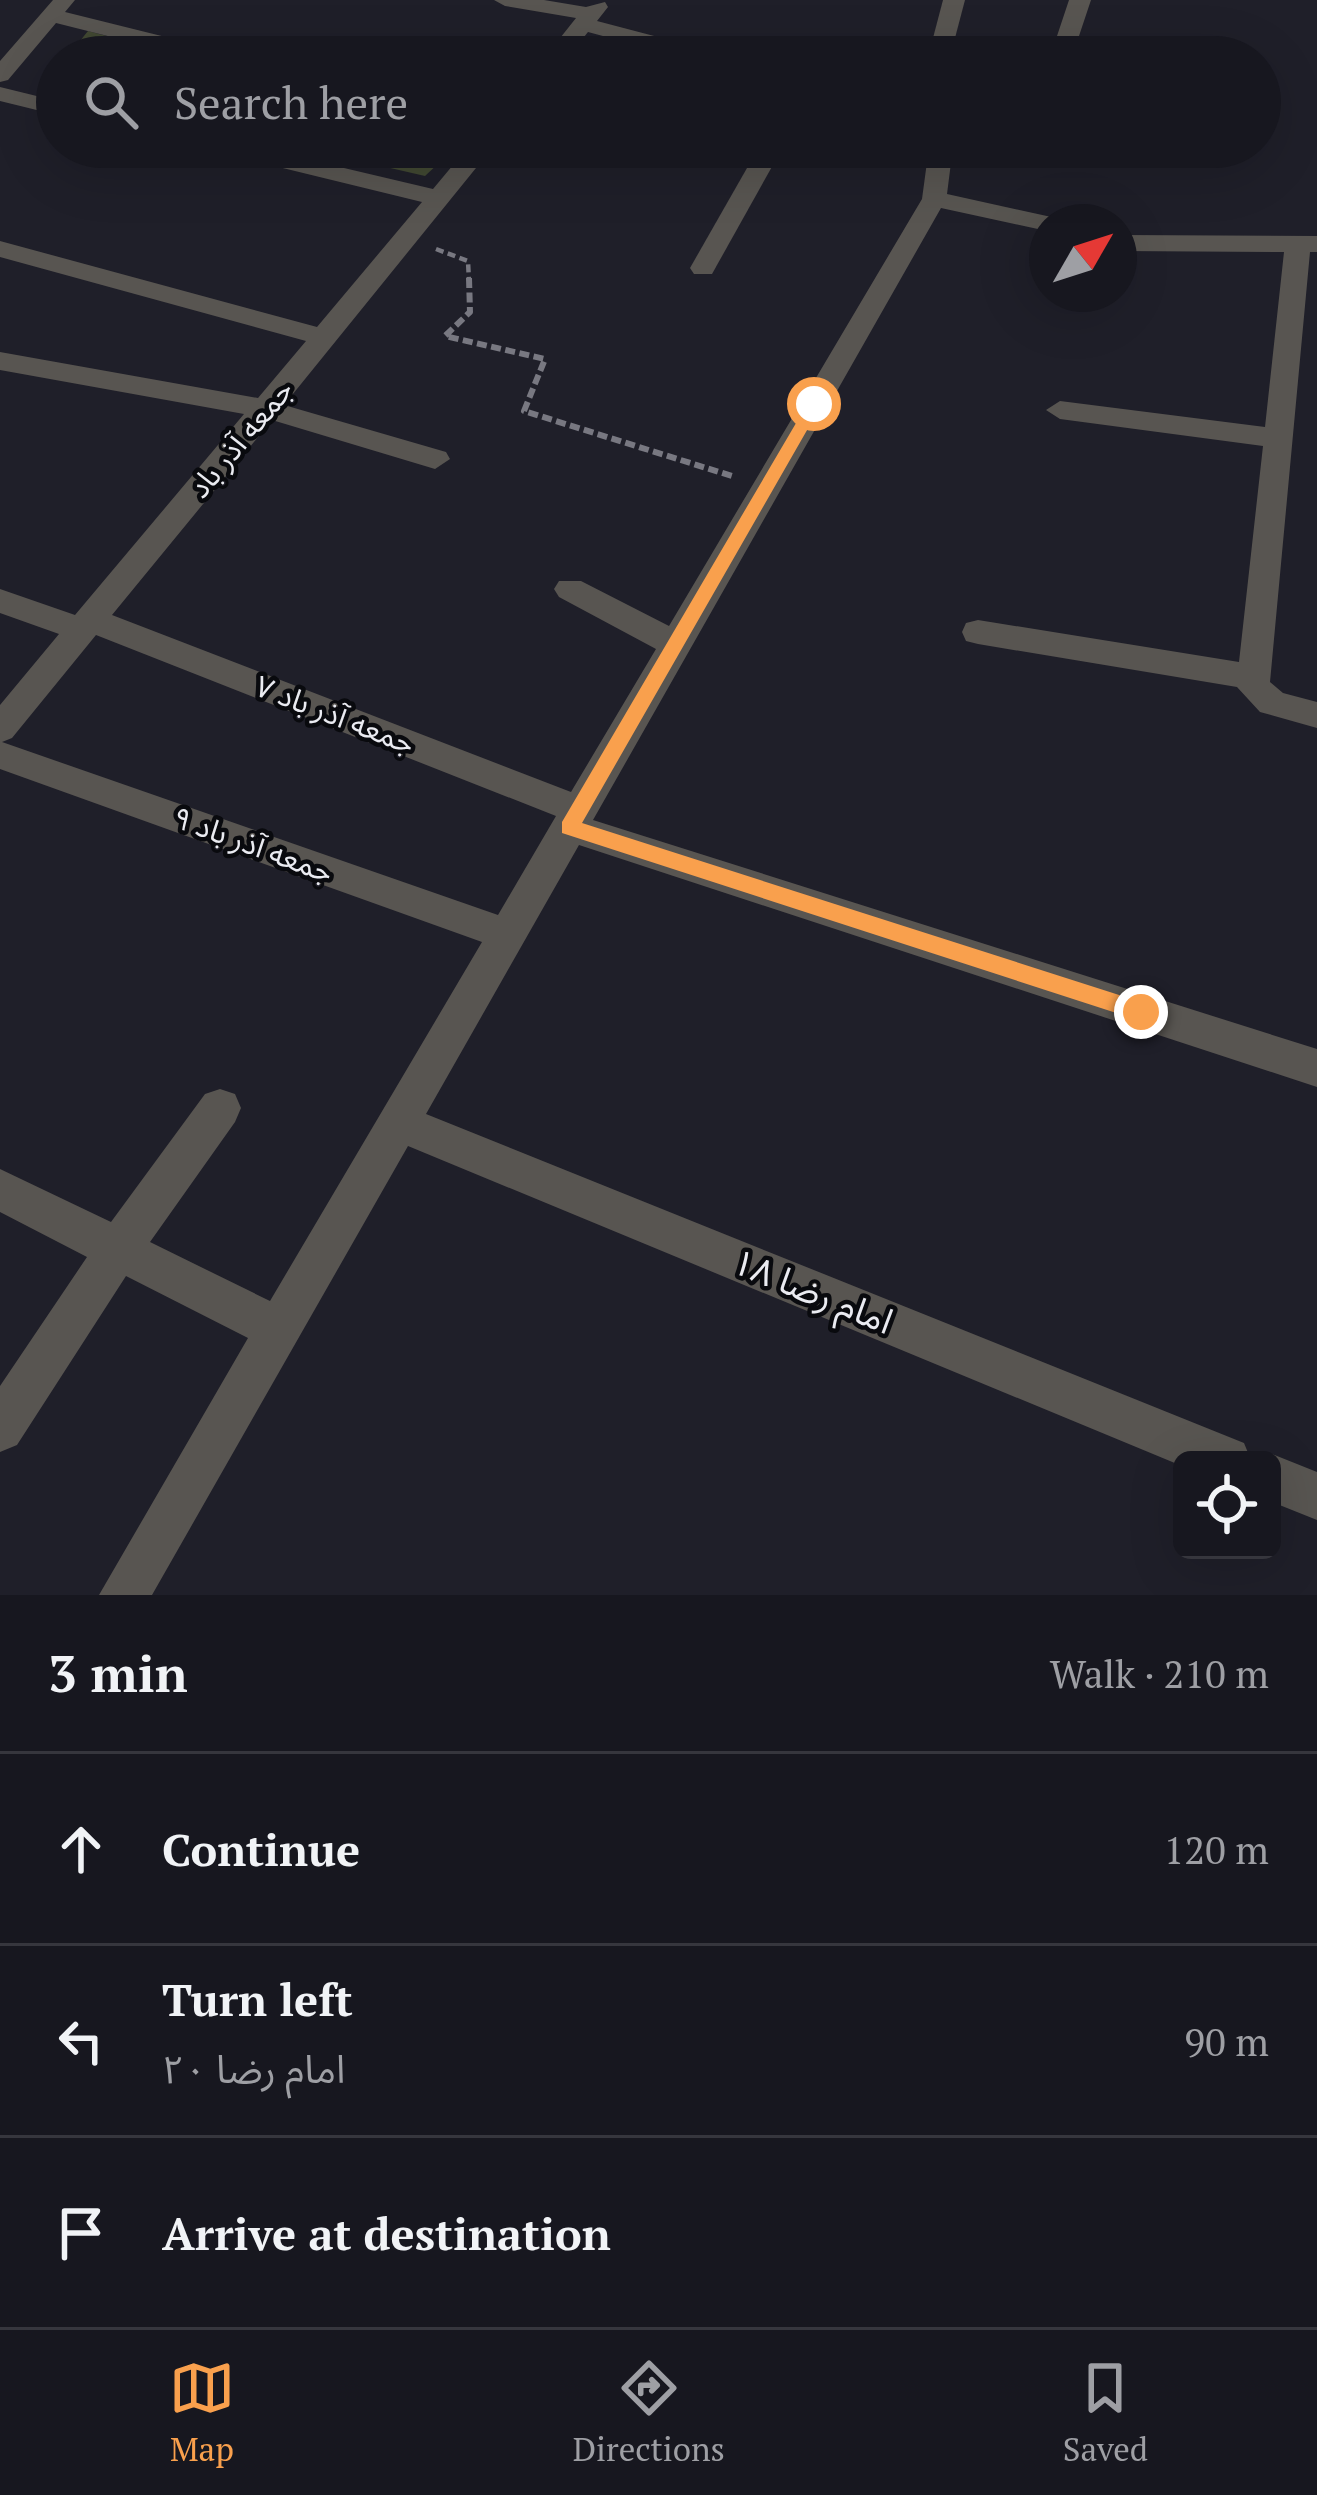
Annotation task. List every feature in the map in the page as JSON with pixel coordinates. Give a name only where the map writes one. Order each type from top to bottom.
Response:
[{"type":"street","points":[[505,0],[593,13],[653,36]]},
{"type":"street","points":[[945,36],[954,0]]},
{"type":"street","points":[[1068,36],[1080,0]]},
{"type":"street","points":[[0,74],[58,8],[149,36]]},
{"type":"street","points":[[574,36],[593,13]]},
{"type":"street","points":[[0,35],[29,40]]},
{"type":"street","points":[[0,94],[36,103]]},
{"type":"street","points":[[314,168],[440,198]]},
{"type":"street","name":"جمعه آذر باد","points":[[0,729],[464,168]]},
{"type":"street","points":[[703,268],[759,168]]},
{"type":"street","points":[[124,1595],[934,199],[938,168]]},
{"type":"street","points":[[934,199],[1029,220]]},
{"type":"street","points":[[1137,243],[1307,244],[1278,438],[1253,686],[1272,704],[1317,715]]},
{"type":"street","points":[[0,249],[324,337]]},
{"type":"street","points":[[4,362],[267,409],[435,460]]},
{"type":"street","points":[[1060,410],[1278,438]]},
{"type":"street","points":[[570,589],[675,644]]},
{"type":"street","name":"جمعه آذر باد ۷","points":[[0,601],[86,625],[574,819],[1317,1068]]},
{"type":"street","points":[[978,632],[1253,677]]},
{"type":"street","name":"جمعه آذر باد ۹","points":[[0,754],[507,935]]},
{"type":"street","points":[[0,1428],[118,1249],[220,1108]]},
{"type":"street","name":"امام رضا ۱۸","points":[[398,1122],[1206,1451]]},
{"type":"street","points":[[0,1190],[278,1329]]},
{"type":"street","points":[[1281,1482],[1317,1496]]},
{"type":"path","points":[[407,237],[468,262],[470,312],[445,336],[545,359],[524,411],[766,487]]},
{"type":"green space","points":[[390,168],[434,168],[425,176]]},
{"type":"route","points":[[814,404],[569,827],[1141,1012]]}]
